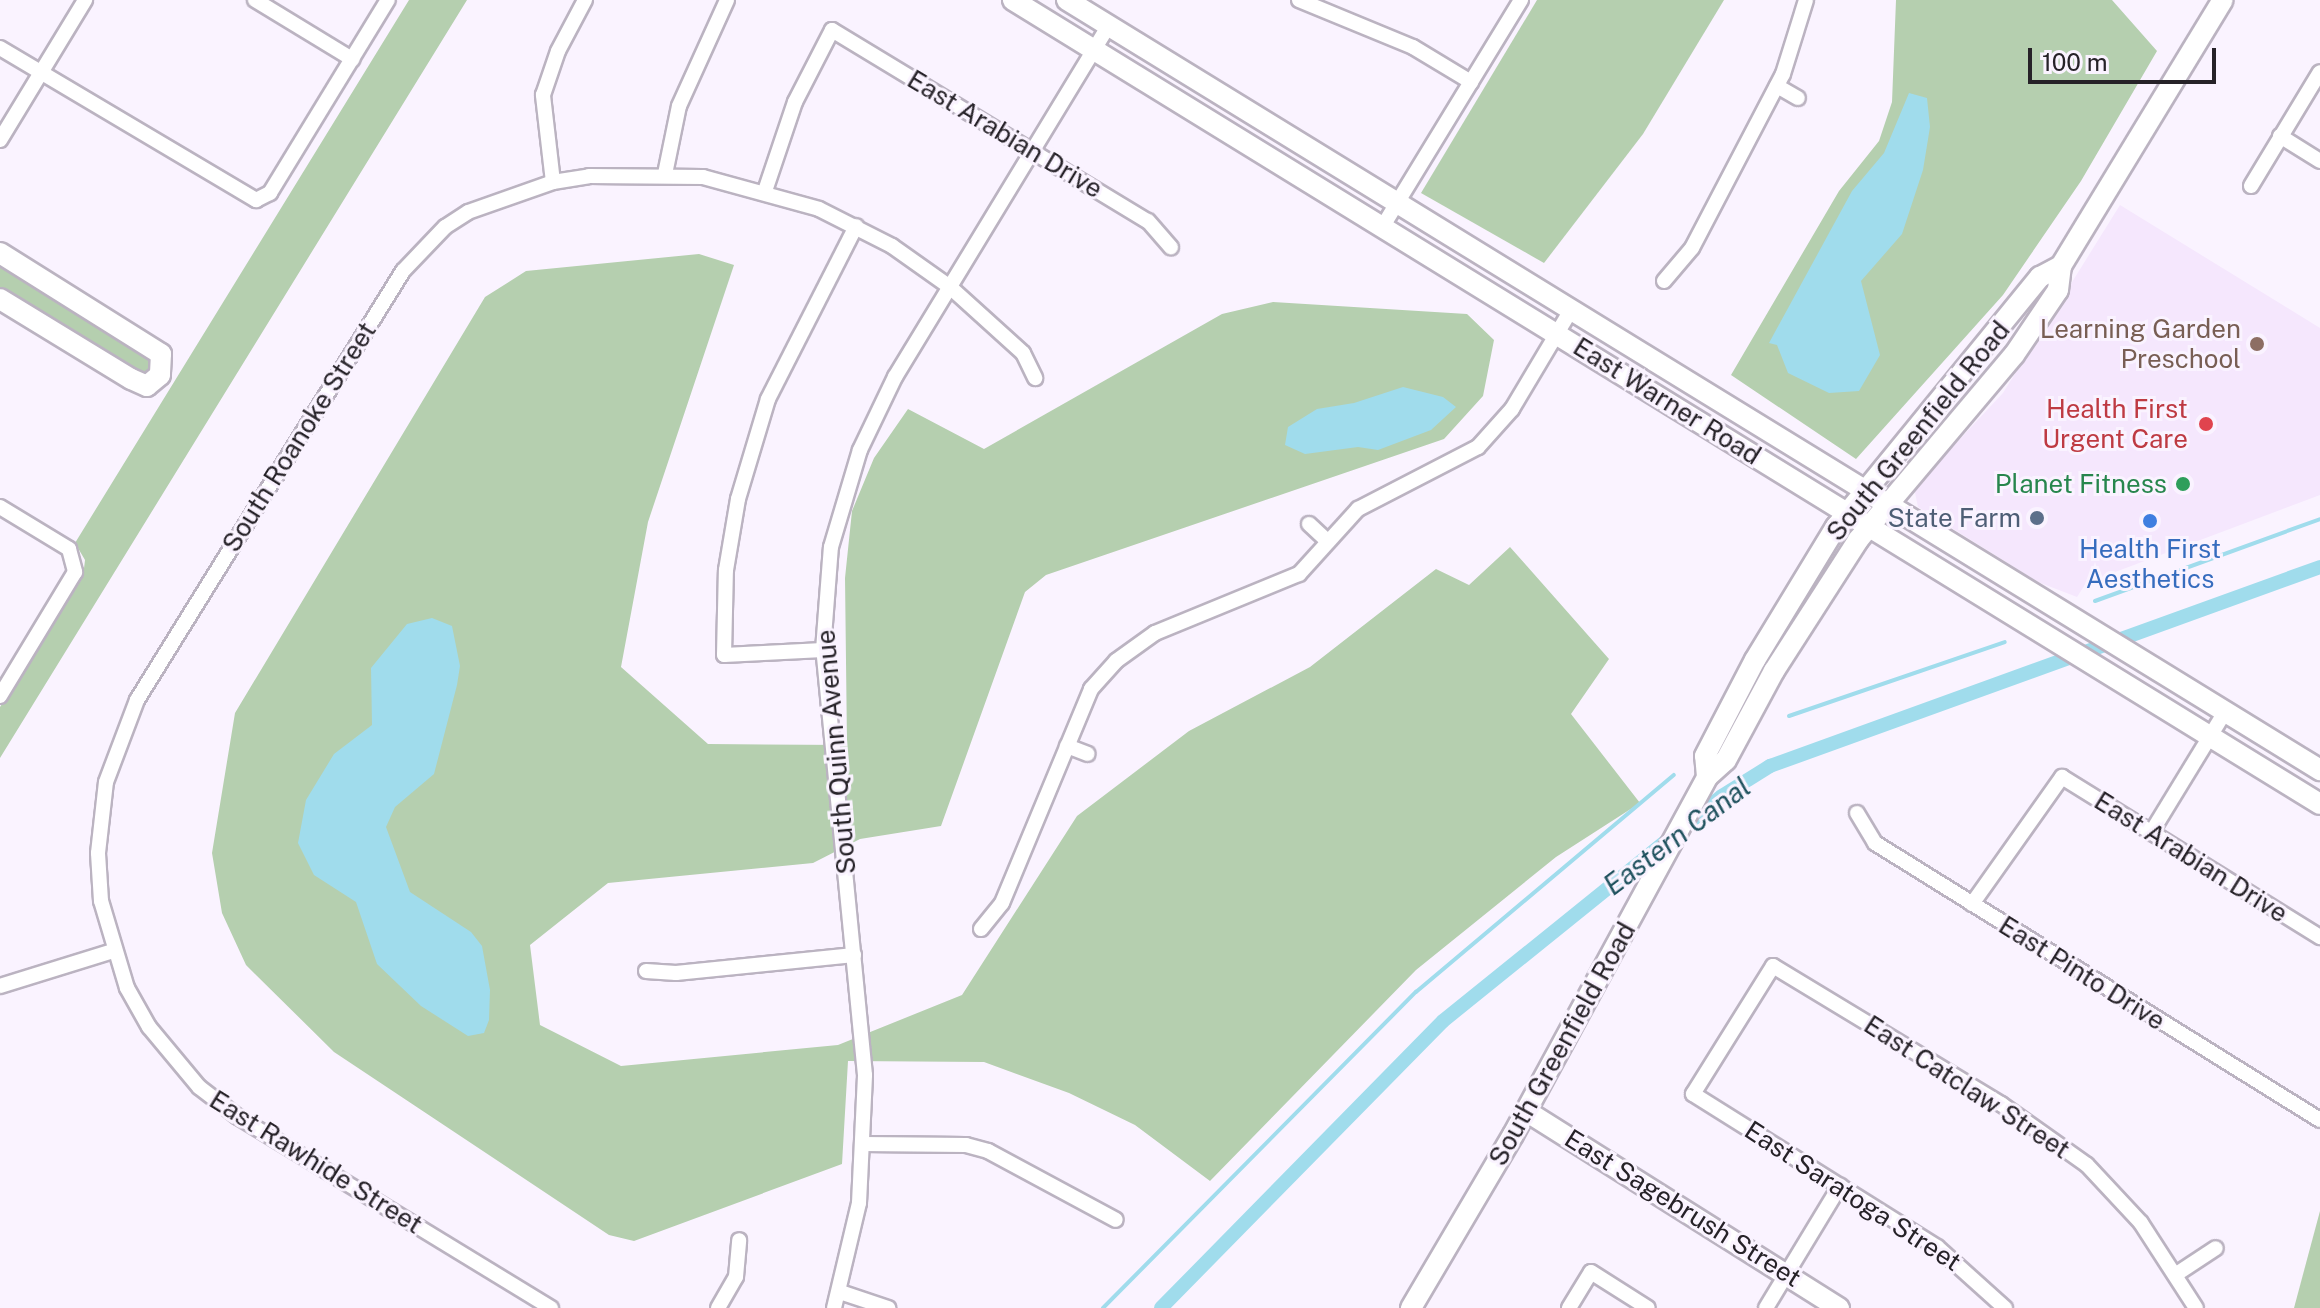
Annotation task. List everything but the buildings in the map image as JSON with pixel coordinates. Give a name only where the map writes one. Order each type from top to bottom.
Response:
[{"type":"main road","name":"East Warner Road","points":[[1013,0],[2320,804]]},
{"type":"main road","name":"East Warner Road","points":[[1067,0],[2320,770]]},
{"type":"main road","name":"South Greenfield Road","points":[[1411,1308],[1526,1111],[1707,777],[1726,760],[1774,671],[1869,526],[2014,355],[2058,290],[2061,266],[2223,0]]},
{"type":"main road","points":[[0,253],[161,354],[160,375],[147,386],[131,379],[0,299]]},
{"type":"main road","name":"South Greenfield Road","points":[[1707,777],[1705,756],[1755,660],[1848,512],[1994,340],[2040,277],[2061,266]]},
{"type":"main road","name":"East Sagebrush Street","points":[[1526,1111],[1839,1308]]},
{"type":"street","points":[[0,140],[85,0]]},
{"type":"street","points":[[255,0],[352,59]]},
{"type":"street","points":[[0,48],[243,197],[262,198],[388,0]]},
{"type":"street","points":[[585,0],[558,51],[543,95],[553,182],[665,174],[765,191],[856,226],[950,287],[1023,353],[1035,378]]},
{"type":"street","points":[[665,174],[679,106],[727,0]]},
{"type":"street","points":[[1299,0],[1413,47],[1471,82]]},
{"type":"street","points":[[1383,226],[1521,0]]},
{"type":"street","points":[[1664,281],[1692,248],[1777,86],[1797,42],[1806,0]]},
{"type":"street","name":"South Quinn Avenue","points":[[834,1308],[859,1203],[865,1075],[823,650],[831,547],[860,450],[895,377],[1109,25]]},
{"type":"street","name":"East Arabian Drive","points":[[765,191],[795,102],[832,30],[1148,221],[1171,247]]},
{"type":"street","points":[[2251,186],[2320,72]]},
{"type":"street","points":[[1777,86],[1798,98]]},
{"type":"street","points":[[2280,136],[2320,161]]},
{"type":"street","name":"South Roanoke Street","points":[[113,951],[100,889],[99,833],[114,755],[137,700],[403,271],[445,227],[468,212],[553,182]]},
{"type":"street","points":[[823,650],[724,655],[726,570],[754,437],[786,362],[856,226]]},
{"type":"street","points":[[981,929],[1002,903],[1091,689],[1116,661],[1155,633],[1299,574],[1326,540],[1358,509],[1478,447],[1512,409],[1571,310]]},
{"type":"street","points":[[0,507],[69,549],[75,563],[75,572],[0,696]]},
{"type":"street","points":[[1309,524],[1326,540]]},
{"type":"street","points":[[2151,833],[2225,712]]},
{"type":"street","points":[[1067,746],[1088,754]]},
{"type":"street","name":"East Arabian Drive","points":[[1972,904],[2062,777],[2320,937]]},
{"type":"street","name":"East Pinto Drive","points":[[1857,813],[1875,843],[2320,1120]]},
{"type":"street","points":[[0,986],[113,951]]},
{"type":"street","name":"East Rawhide Street","points":[[113,951],[149,1027],[199,1087],[238,1117],[551,1308]]},
{"type":"street","points":[[646,971],[676,973],[854,955]]},
{"type":"street","name":"East Saratoga Street","points":[[1773,966],[1693,1094],[1968,1269],[2005,1308]]},
{"type":"street","name":"East Catclaw Street","points":[[1773,966],[2062,1145],[2116,1192],[2178,1273],[2196,1308]]},
{"type":"street","points":[[863,1144],[966,1145],[988,1151],[1116,1220]]},
{"type":"street","points":[[1766,1308],[1840,1186]]},
{"type":"street","points":[[718,1308],[736,1277],[739,1240]]},
{"type":"street","points":[[2178,1273],[2216,1248]]},
{"type":"street","points":[[1569,1308],[1591,1272],[1648,1308]]},
{"type":"street","points":[[840,1292],[888,1308]]},
{"type":"shaded area","points":[[2120,205],[2320,328],[2320,495],[2086,583],[2077,597],[2038,582],[1918,507],[1914,488],[2003,393]]},
{"type":"green space","points":[[409,0],[467,0],[0,758],[0,707],[83,577],[85,560],[75,543]]},
{"type":"green space","points":[[1537,0],[1724,0],[1643,134],[1544,263],[1421,193]]},
{"type":"green space","points":[[1896,0],[2112,0],[2157,51],[2081,181],[2003,295],[1856,459],[1731,375],[1839,191],[1879,141],[1892,102]]},
{"type":"green space","points":[[699,254],[734,265],[648,522],[621,667],[708,744],[847,745],[845,578],[852,511],[874,458],[908,409],[984,449],[1222,314],[1273,302],[1467,314],[1494,340],[1483,396],[1444,439],[1046,575],[1025,592],[941,826],[860,839],[813,863],[608,883],[530,945],[540,1025],[621,1066],[838,1045],[962,995],[1077,816],[1189,731],[1310,667],[1436,569],[1469,585],[1510,547],[1609,659],[1571,714],[1640,803],[1556,857],[1416,970],[1210,1181],[1135,1125],[1069,1093],[984,1062],[848,1061],[842,1164],[634,1241],[609,1235],[334,1052],[246,965],[222,913],[212,853],[235,713],[485,297],[526,271]]},
{"type":"green space","points":[[0,263],[152,358],[151,371],[137,375],[0,290]]},
{"type":"green space","points":[[2320,1211],[2320,1308],[2294,1308]]},
{"type":"water","points":[[1909,93],[1927,98],[1930,127],[1923,170],[1902,234],[1861,281],[1880,355],[1859,391],[1829,393],[1788,373],[1777,345],[1769,343],[1852,191],[1884,153]]},
{"type":"water","points":[[1403,387],[1443,397],[1456,407],[1431,430],[1378,450],[1358,447],[1305,454],[1285,445],[1288,427],[1317,409],[1354,403]]},
{"type":"water","points":[[432,618],[452,626],[460,666],[457,685],[434,774],[395,807],[386,827],[410,892],[471,932],[482,946],[490,990],[489,1020],[484,1033],[468,1036],[421,1006],[377,964],[356,902],[314,875],[298,843],[306,800],[334,754],[372,725],[371,668],[407,624]]},
{"type":"waterway","points":[[2095,601],[2320,519]]},
{"type":"waterway","name":"Eastern Canal","points":[[1161,1308],[1443,1021],[1722,796],[1770,766],[2320,567]]},
{"type":"waterway","points":[[1789,716],[2005,642]]},
{"type":"waterway","points":[[1103,1308],[1416,992],[1674,775]]},
{"type":"place","name":"Learning Garden Preschool","points":[[2257,344]]},
{"type":"place","name":"Health First Urgent Care","points":[[2206,424]]},
{"type":"place","name":"Planet Fitness","points":[[2183,484]]},
{"type":"place","name":"State Farm","points":[[2037,518]]},
{"type":"place","name":"Health First Aesthetics","points":[[2150,521]]}]
